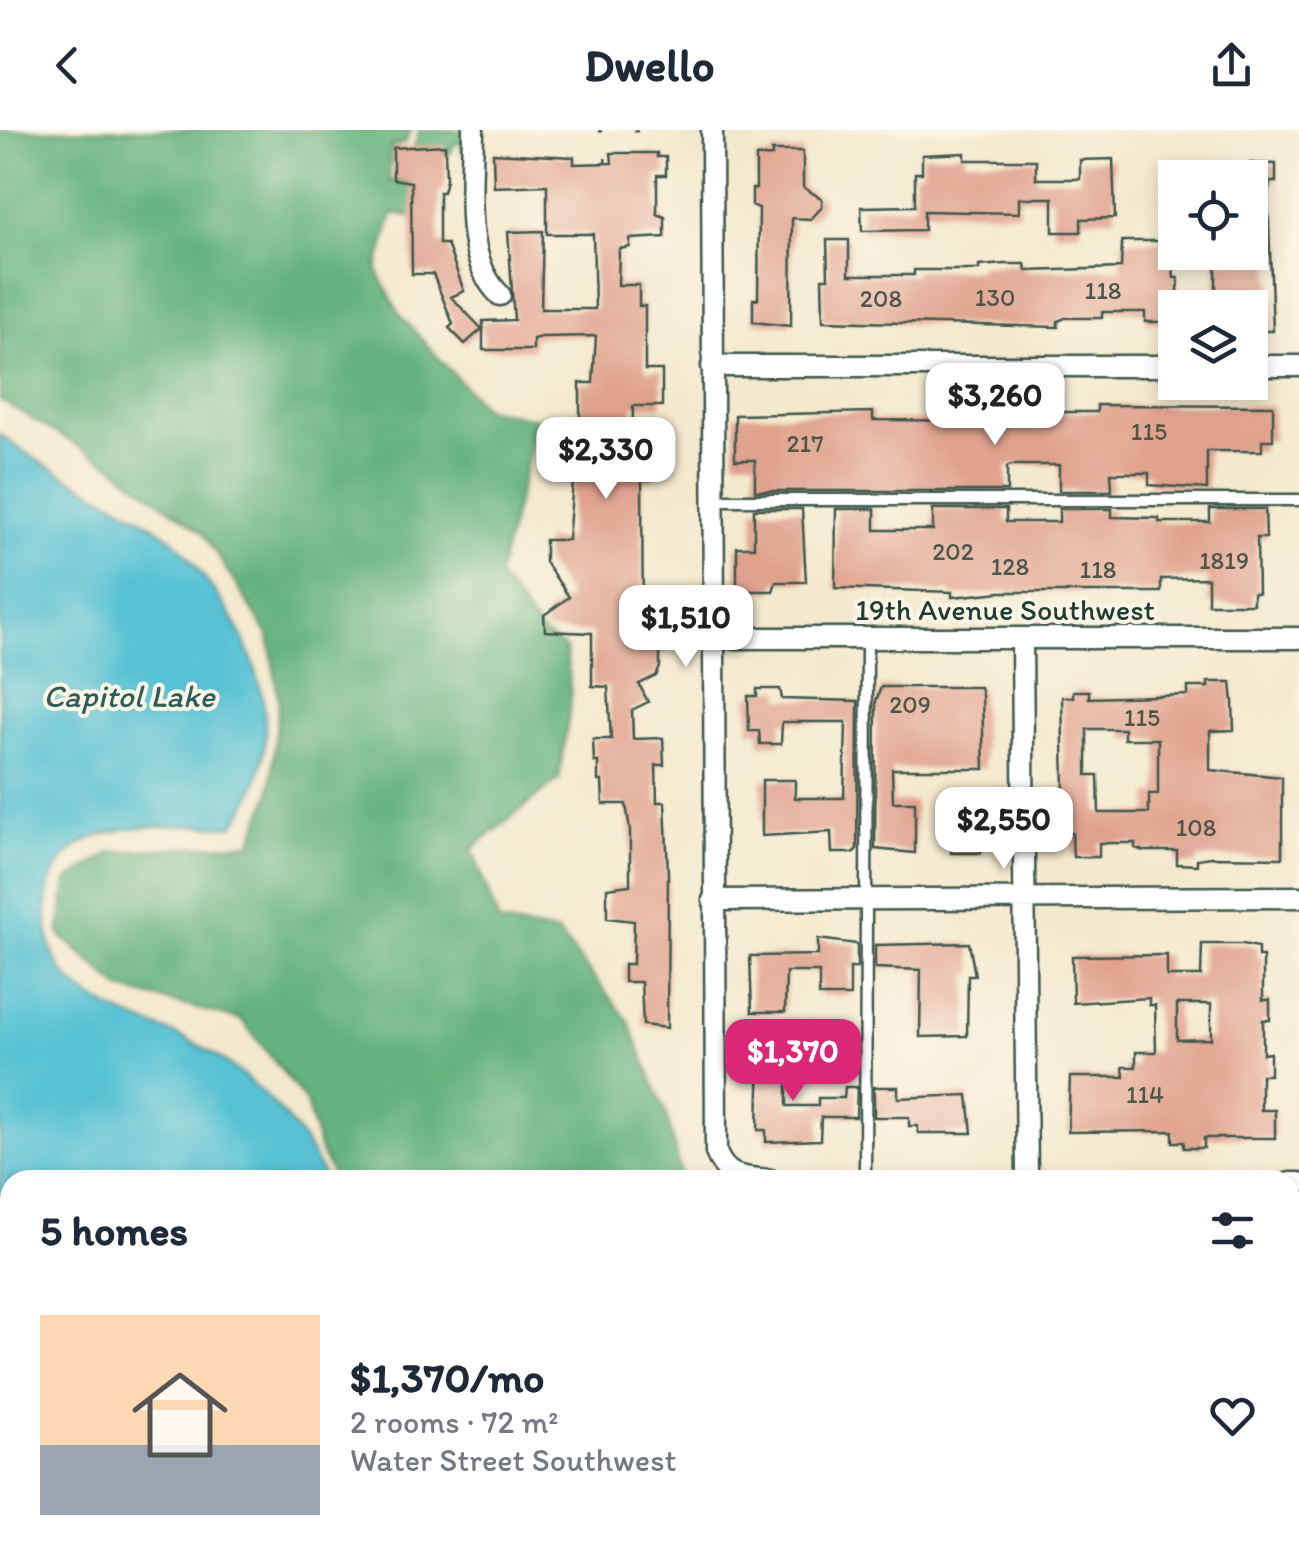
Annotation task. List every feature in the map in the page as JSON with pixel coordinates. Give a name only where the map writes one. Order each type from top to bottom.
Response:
[{"type":"street","points":[[473,130],[475,234],[483,271],[500,296]]},
{"type":"street","points":[[712,130],[710,500],[716,1152],[725,1170]]},
{"type":"street","points":[[712,366],[1158,366]]},
{"type":"street","points":[[1268,366],[1299,366]]},
{"type":"street","name":"19th Avenue Southwest","points":[[711,638],[1299,638]]},
{"type":"street","points":[[1022,641],[1027,1170]]},
{"type":"street","points":[[713,900],[1299,898]]},
{"type":"lane","points":[[710,500],[1299,500]]},
{"type":"lane","points":[[865,1170],[869,898],[866,640]]},
{"type":"path","points":[[600,130],[600,138]]},
{"type":"green space","points":[[0,130],[411,130],[405,143],[391,147],[389,180],[433,188],[417,217],[393,213],[377,270],[400,315],[484,408],[538,419],[498,576],[542,633],[566,649],[571,698],[559,779],[472,849],[499,923],[558,933],[628,1020],[666,1114],[680,1170],[330,1170],[319,1149],[306,1102],[242,1020],[121,989],[59,934],[67,881],[112,852],[251,843],[270,794],[279,702],[269,636],[203,533],[114,467],[0,400]]},
{"type":"green space","points":[[419,130],[466,130],[463,153],[460,143],[455,143],[449,155],[414,148]]},
{"type":"water","name":"Capitol Lake","points":[[0,434],[176,542],[225,607],[242,637],[263,700],[262,764],[251,795],[233,826],[146,827],[90,839],[69,854],[54,875],[47,905],[53,952],[67,977],[92,998],[203,1048],[245,1078],[284,1115],[320,1170],[0,1170]]},
{"type":"building","points":[[445,145],[446,180],[443,192],[439,192],[439,244],[447,244],[464,291],[451,297],[482,329],[465,344],[449,328],[453,324],[433,274],[412,274],[411,182],[393,179],[393,148]]},
{"type":"building","points":[[772,151],[803,151],[803,187],[822,199],[822,207],[811,219],[792,218],[791,326],[753,322],[753,299],[758,299],[759,208],[752,205],[752,189],[756,189],[756,157],[772,156]]},
{"type":"building","points":[[493,153],[574,157],[574,164],[612,163],[611,153],[657,153],[657,157],[666,157],[666,175],[657,175],[657,214],[665,217],[665,237],[630,239],[630,247],[619,249],[618,285],[639,285],[639,306],[645,306],[645,370],[662,370],[662,406],[633,406],[632,450],[651,449],[651,480],[642,480],[643,634],[660,634],[660,667],[656,676],[639,684],[648,702],[632,710],[633,739],[663,738],[664,765],[656,765],[657,802],[665,802],[667,1028],[643,1025],[641,982],[624,982],[624,964],[633,964],[634,921],[607,918],[607,888],[630,885],[630,830],[626,804],[603,804],[598,762],[594,762],[593,739],[611,739],[608,687],[592,686],[592,633],[545,631],[544,615],[569,597],[545,562],[545,540],[568,540],[573,482],[559,481],[559,453],[571,452],[571,440],[580,440],[580,383],[593,383],[596,336],[541,337],[533,339],[533,350],[483,350],[483,321],[514,320],[508,232],[543,231],[541,309],[595,309],[593,234],[547,234],[547,185],[494,187]]},
{"type":"building","points":[[965,153],[965,160],[1036,160],[1036,179],[1080,179],[1080,160],[1113,159],[1115,218],[1081,219],[1081,232],[1053,232],[1053,198],[1019,198],[1019,213],[924,211],[924,230],[862,231],[861,207],[915,206],[915,173],[922,173],[922,155]]},
{"type":"building","points":[[1268,164],[1276,164],[1276,182],[1270,182],[1268,197]]},
{"type":"building","points":[[1268,197],[1273,331],[1268,331],[1268,290],[1216,290],[1216,270],[1268,270]]},
{"type":"building","points":[[827,240],[849,240],[849,275],[914,275],[914,270],[979,270],[979,266],[1005,264],[1025,264],[1026,271],[1121,268],[1122,241],[1158,241],[1158,270],[1173,270],[1178,290],[1158,290],[1158,322],[1145,322],[1145,312],[1102,312],[1102,318],[1065,318],[1058,321],[1058,327],[823,321],[822,278],[828,278]]},
{"type":"building","points":[[1097,405],[1273,406],[1273,440],[1262,440],[1262,451],[1207,451],[1207,489],[1149,485],[1149,473],[1111,473],[1112,491],[1059,491],[1059,465],[1011,465],[1007,467],[1007,491],[755,491],[755,460],[735,460],[735,415],[873,412],[873,420],[1005,421],[1036,418],[1036,412],[1097,412]]},
{"type":"building","points":[[754,509],[802,509],[806,582],[776,582],[773,591],[740,591],[737,587],[737,547],[754,547]]},
{"type":"building","points":[[836,509],[875,509],[875,530],[933,530],[933,509],[1006,509],[1006,522],[1059,522],[1059,509],[1112,509],[1112,517],[1210,522],[1210,509],[1265,509],[1266,538],[1257,538],[1258,593],[1253,593],[1253,604],[1208,604],[1208,578],[1161,579],[1161,592],[1001,592],[952,597],[952,592],[835,588]]},
{"type":"building","points":[[1208,682],[1231,682],[1234,730],[1210,731],[1210,770],[1282,777],[1282,858],[1211,857],[1197,859],[1197,865],[1177,864],[1177,851],[1143,851],[1135,848],[1135,843],[1099,843],[1099,857],[1073,857],[1072,833],[1065,833],[1062,697],[1073,697],[1073,691],[1089,691],[1089,698],[1188,695],[1188,687],[1208,687]],"holes":[[[1087,729],[1124,729],[1124,739],[1158,739],[1158,794],[1149,794],[1149,813],[1099,813],[1098,775],[1087,775]]]},
{"type":"building","points":[[881,687],[980,687],[982,695],[984,769],[892,769],[893,802],[915,802],[915,853],[875,849],[876,701]]},
{"type":"building","points":[[757,689],[780,689],[782,699],[858,701],[857,849],[853,853],[832,853],[831,832],[762,836],[762,780],[795,780],[795,798],[844,798],[846,722],[782,722],[781,744],[760,744],[759,731],[749,731],[748,696],[757,696]]},
{"type":"building","points":[[951,802],[979,802],[981,853],[951,853]]},
{"type":"building","points":[[818,939],[857,944],[857,968],[850,968],[850,996],[819,996],[819,972],[786,972],[785,1012],[752,1012],[750,956],[818,955]]},
{"type":"building","points":[[969,943],[975,975],[968,975],[967,1036],[920,1037],[921,970],[875,968],[875,945]]},
{"type":"building","points":[[1202,944],[1258,947],[1258,957],[1263,957],[1263,1000],[1270,1000],[1270,1020],[1263,1020],[1263,1054],[1270,1053],[1270,1075],[1261,1075],[1261,1110],[1275,1110],[1275,1138],[1204,1138],[1204,1148],[1184,1148],[1184,1142],[1173,1142],[1173,1131],[1068,1132],[1070,1077],[1124,1077],[1123,1067],[1136,1067],[1136,1052],[1156,1052],[1155,1005],[1149,1005],[1149,998],[1073,1003],[1072,956],[1167,955],[1167,976],[1201,976]],"holes":[[[1177,1004],[1211,1004],[1211,1039],[1177,1040]]]},
{"type":"building","points":[[787,1048],[787,1106],[818,1106],[818,1098],[844,1098],[845,1087],[857,1087],[856,1117],[821,1117],[820,1140],[766,1142],[766,1130],[758,1130],[760,1049]]},
{"type":"building","points":[[874,1087],[898,1087],[898,1098],[968,1095],[972,1133],[918,1133],[918,1126],[909,1126],[909,1117],[874,1117]]}]
